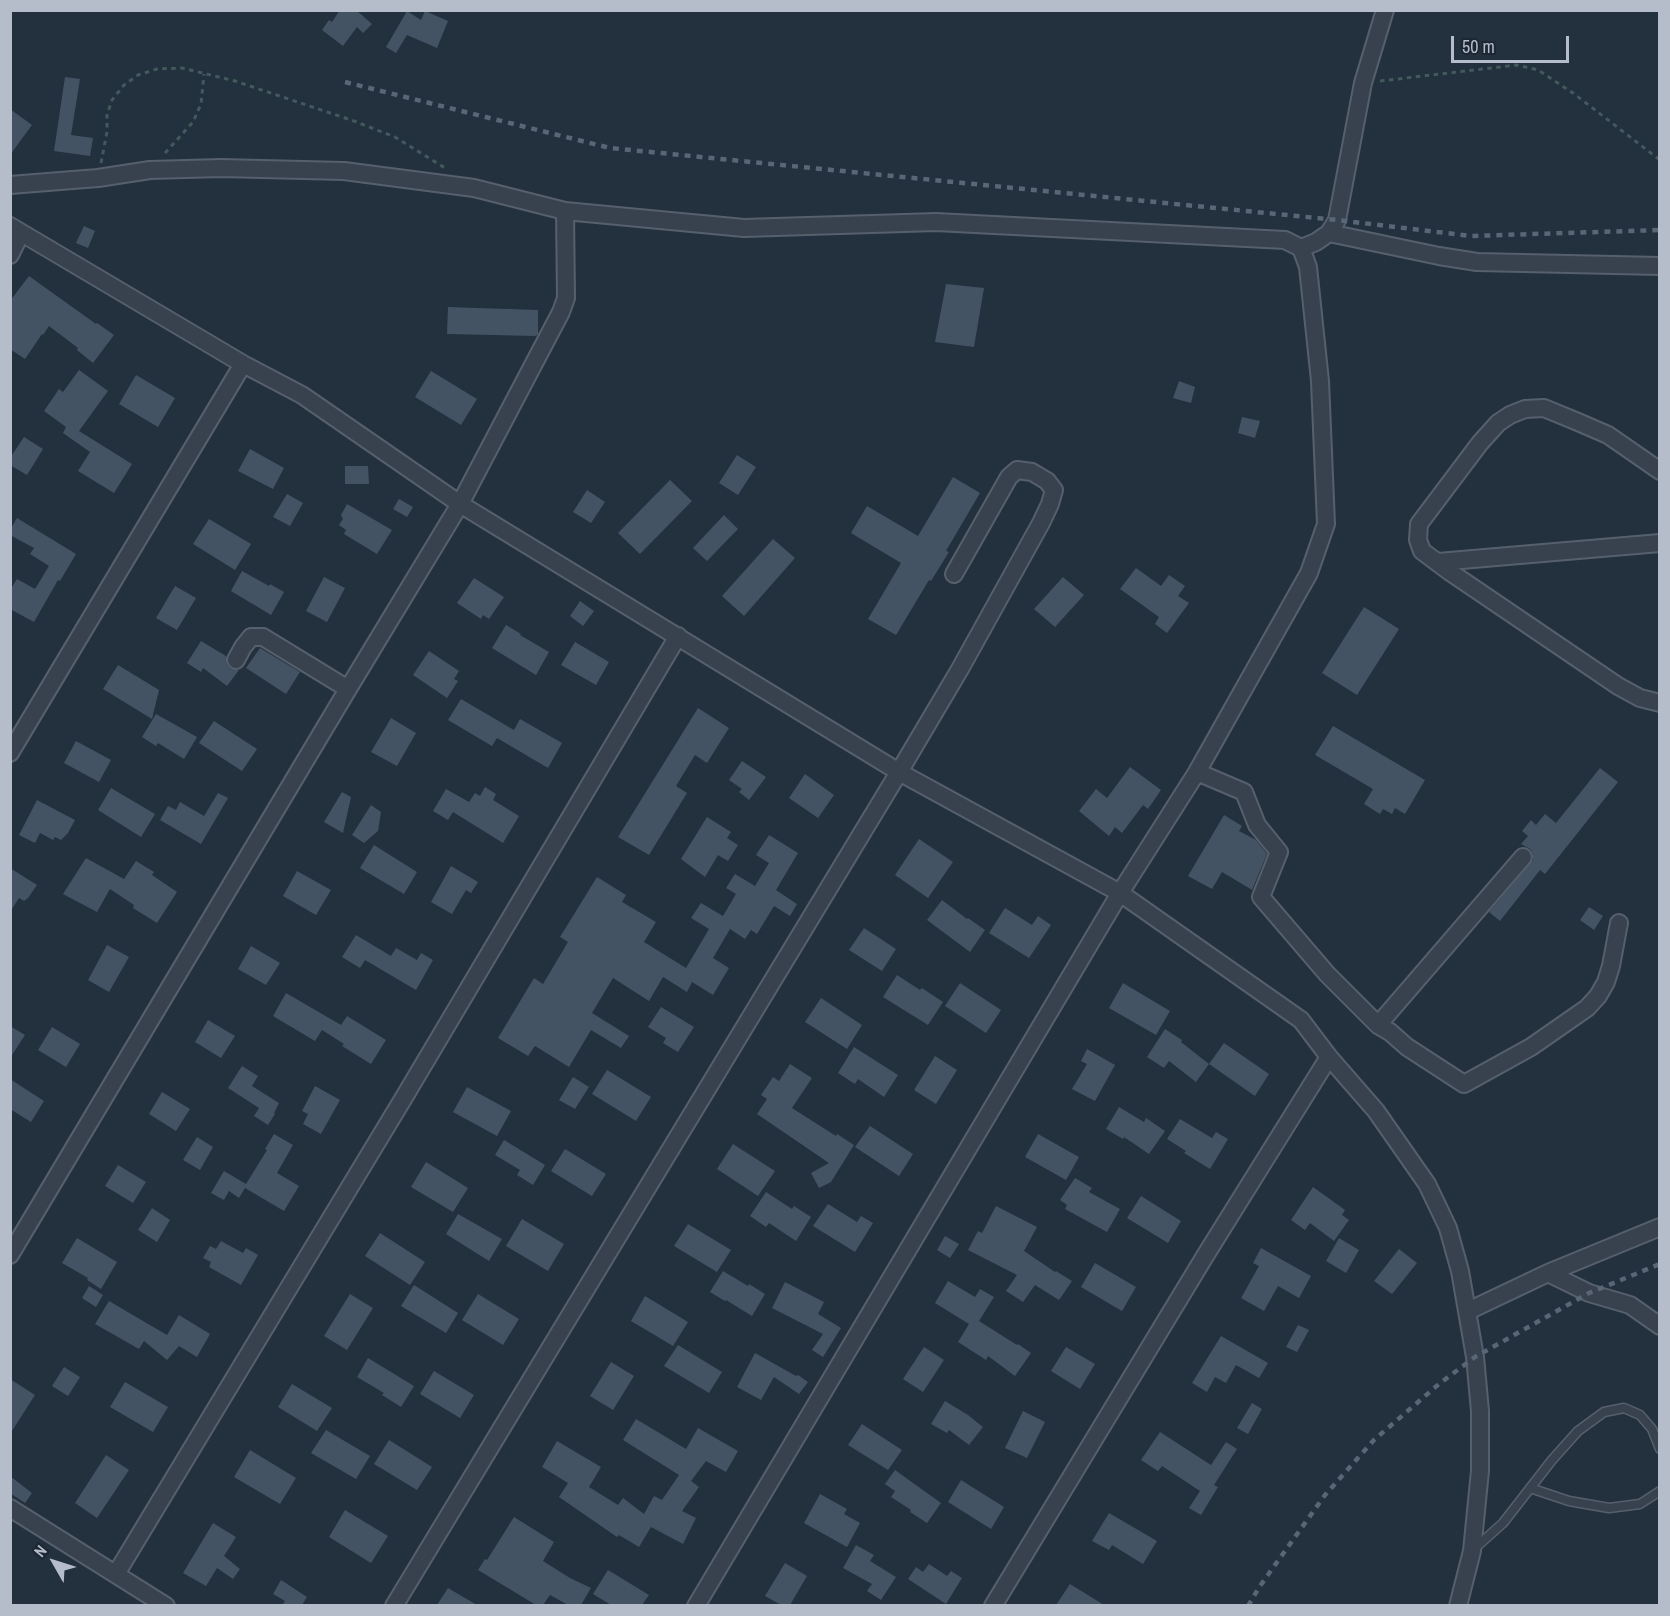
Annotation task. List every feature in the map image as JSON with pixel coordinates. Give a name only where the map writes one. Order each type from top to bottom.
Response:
[{"type":"street","points":[[1301,248],[1329,233],[1337,220],[1364,83],[1385,10]]},
{"type":"street","points":[[10,185],[98,178],[150,170],[221,168],[344,171],[474,188],[565,211],[744,228],[936,222],[1285,240],[1301,248],[1308,267],[1320,381],[1326,524],[1308,573],[1197,772],[1120,893],[696,1605]]},
{"type":"street","points":[[10,1255],[460,504],[561,312],[566,298],[565,211]]},
{"type":"street","points":[[10,255],[16,230],[243,364],[302,395],[460,504],[899,772],[1120,893],[1301,1020],[1329,1057],[1376,1111],[1427,1184],[1448,1228],[1460,1271],[1475,1357],[1480,1471],[1472,1551],[1458,1605]]},
{"type":"street","points":[[1329,233],[1477,262],[1659,266]]},
{"type":"street","points":[[10,753],[243,364]]},
{"type":"street","points":[[1659,471],[1608,435],[1544,408],[1525,410],[1510,415],[1498,423],[1480,443],[1419,524],[1418,540],[1422,551],[1618,686],[1640,698],[1659,703]]},
{"type":"street","points":[[394,1605],[960,669],[1050,504],[1054,490],[1047,481],[1032,472],[1017,470],[1009,477],[954,574]]},
{"type":"street","points":[[1438,562],[1659,543]]},
{"type":"street","points":[[116,1574],[400,1104],[678,636]]},
{"type":"street","points":[[236,660],[251,637],[263,637],[348,689]]},
{"type":"street","points":[[1197,772],[1244,792],[1257,825],[1280,852],[1261,897],[1327,974],[1378,1025],[1464,1084],[1532,1047],[1587,1008],[1598,996],[1606,982],[1619,923]]},
{"type":"street","points":[[1378,1025],[1523,857]]},
{"type":"street","points":[[993,1605],[1329,1057]]},
{"type":"street","points":[[1468,1311],[1548,1273],[1659,1227]]},
{"type":"street","points":[[1548,1273],[1589,1293],[1629,1305],[1659,1326]]},
{"type":"street","points":[[10,1508],[166,1605]]},
{"type":"lane","points":[[1472,1551],[1503,1523],[1552,1460],[1578,1431],[1604,1412],[1624,1408],[1640,1415],[1652,1429],[1659,1449]]},
{"type":"lane","points":[[1530,1488],[1569,1501],[1609,1508],[1640,1504],[1659,1491]]},
{"type":"path","points":[[1364,83],[1517,65],[1538,70],[1573,93],[1659,160]]},
{"type":"path","points":[[98,178],[107,132],[107,115],[112,100],[124,85],[138,75],[157,69],[182,68],[235,81],[364,125],[395,137],[448,170]]},
{"type":"path","points":[[150,170],[193,122],[201,104],[204,74]]},
{"type":"building","points":[[340,10],[356,10],[372,24],[363,33],[357,27],[343,46],[322,30],[329,20],[332,22]]},
{"type":"building","points":[[407,11],[421,20],[425,11],[448,21],[437,48],[407,35],[396,53],[386,47]]},
{"type":"building","points":[[65,77],[80,79],[71,135],[93,138],[90,156],[54,151]]},
{"type":"building","points":[[10,109],[32,125],[10,155]]},
{"type":"building","points":[[84,226],[95,231],[88,248],[76,243]]},
{"type":"building","points":[[29,276],[114,335],[93,363],[77,350],[78,348],[49,326],[25,359],[10,349],[10,301]]},
{"type":"building","points":[[946,284],[984,288],[974,347],[935,342]]},
{"type":"building","points":[[448,307],[538,310],[538,334],[536,336],[447,334]]},
{"type":"building","points":[[79,370],[108,391],[79,431],[132,464],[114,493],[78,471],[90,452],[63,433],[66,427],[44,411],[59,389],[63,392]]},
{"type":"building","points":[[431,371],[477,399],[461,425],[415,397]]},
{"type":"building","points":[[136,375],[175,398],[158,427],[119,404]]},
{"type":"building","points":[[1179,381],[1195,387],[1191,403],[1173,398]]},
{"type":"building","points":[[1242,417],[1260,421],[1255,438],[1238,433]]},
{"type":"building","points":[[24,437],[43,449],[27,475],[10,465],[10,458]]},
{"type":"building","points":[[250,449],[284,468],[273,489],[238,471]]},
{"type":"building","points":[[737,455],[756,467],[738,495],[719,483]]},
{"type":"building","points":[[345,466],[368,466],[369,484],[345,484]]},
{"type":"building","points":[[953,477],[980,493],[946,551],[949,552],[896,635],[868,619],[901,563],[851,533],[867,506],[918,536]]},
{"type":"building","points":[[670,480],[692,501],[640,554],[618,533]]},
{"type":"building","points":[[587,490],[605,502],[591,523],[573,512]]},
{"type":"building","points":[[287,494],[303,503],[290,526],[273,517]]},
{"type":"building","points":[[399,499],[413,507],[407,517],[393,509]]},
{"type":"building","points":[[347,504],[392,530],[377,554],[344,534],[346,530],[339,525]]},
{"type":"building","points":[[724,515],[738,529],[707,561],[693,548]]},
{"type":"building","points":[[17,518],[76,554],[34,622],[10,609],[10,590],[17,579],[35,589],[49,566],[30,554],[34,548],[10,535],[10,530]]},
{"type":"building","points":[[209,519],[251,544],[235,570],[193,544]]},
{"type":"building","points":[[773,539],[795,558],[744,616],[722,596]]},
{"type":"building","points":[[1136,568],[1161,586],[1169,575],[1185,586],[1178,596],[1189,603],[1167,633],[1155,624],[1159,617],[1120,589]]},
{"type":"building","points":[[242,571],[284,592],[271,615],[231,591]]},
{"type":"building","points":[[324,577],[345,588],[327,622],[306,611]]},
{"type":"building","points":[[1063,577],[1084,595],[1055,627],[1034,609]]},
{"type":"building","points":[[474,578],[504,597],[489,619],[483,615],[481,619],[457,603]]},
{"type":"building","points":[[175,586],[196,598],[177,630],[156,618]]},
{"type":"building","points":[[580,601],[594,611],[583,626],[570,616]]},
{"type":"building","points":[[1364,607],[1399,629],[1357,695],[1322,673]]},
{"type":"building","points":[[506,625],[549,652],[536,675],[492,648]]},
{"type":"building","points":[[201,641],[226,656],[227,665],[231,669],[239,670],[227,686],[203,668],[201,672],[187,663]]},
{"type":"building","points":[[575,642],[609,662],[596,685],[561,665]]},
{"type":"building","points":[[260,648],[300,672],[286,694],[246,668]]},
{"type":"building","points":[[429,651],[459,671],[454,679],[458,681],[447,698],[413,675]]},
{"type":"building","points":[[118,665],[159,690],[152,719],[103,689]]},
{"type":"building","points":[[461,699],[514,730],[520,719],[562,743],[548,768],[497,738],[492,746],[448,720]]},
{"type":"building","points":[[698,708],[729,728],[707,763],[695,755],[676,786],[687,793],[649,855],[618,837]]},
{"type":"building","points":[[156,714],[197,737],[184,759],[158,743],[156,746],[142,737]]},
{"type":"building","points":[[391,718],[416,733],[397,766],[371,752]]},
{"type":"building","points":[[214,721],[257,749],[242,771],[199,743]]},
{"type":"building","points":[[1333,726],[1425,780],[1405,814],[1395,808],[1392,814],[1383,809],[1380,814],[1364,804],[1373,789],[1315,755]]},
{"type":"building","points":[[76,741],[111,760],[99,782],[64,763]]},
{"type":"building","points":[[742,761],[766,777],[749,800],[739,792],[742,789],[729,780]]},
{"type":"building","points":[[1130,767],[1161,790],[1148,809],[1143,805],[1122,833],[1115,827],[1109,836],[1079,811],[1096,789],[1107,798]]},
{"type":"building","points":[[1600,768],[1618,782],[1545,874],[1540,870],[1500,921],[1489,912],[1533,860],[1530,849],[1521,844],[1528,836],[1522,831],[1531,820],[1536,825],[1545,814],[1556,823]]},
{"type":"building","points":[[805,774],[834,795],[818,818],[789,798]]},
{"type":"building","points":[[485,787],[496,794],[493,800],[519,816],[503,843],[453,812],[448,820],[433,811],[446,789],[469,802],[475,793],[480,796]]},
{"type":"building","points":[[111,788],[155,814],[141,837],[98,810]]},
{"type":"building","points":[[342,792],[351,797],[343,833],[324,822]]},
{"type":"building","points":[[218,793],[228,798],[201,844],[160,820],[168,806],[176,810],[180,802],[204,816]]},
{"type":"building","points":[[37,800],[75,820],[61,840],[55,837],[53,840],[40,833],[35,843],[19,835]]},
{"type":"building","points":[[371,805],[381,812],[378,831],[364,843],[352,835]]},
{"type":"building","points":[[1224,815],[1242,826],[1239,831],[1256,840],[1267,854],[1252,890],[1222,872],[1212,889],[1188,876]]},
{"type":"building","points":[[707,817],[731,832],[727,838],[738,845],[728,861],[718,855],[705,877],[681,859]]},
{"type":"building","points":[[769,835],[798,853],[776,890],[797,904],[790,916],[774,906],[757,934],[751,930],[745,939],[730,929],[713,958],[729,968],[713,995],[692,982],[687,992],[663,977],[649,1001],[613,978],[592,1013],[629,1036],[621,1048],[591,1030],[569,1067],[535,1046],[528,1056],[498,1038],[534,978],[543,984],[568,942],[560,937],[597,877],[626,895],[622,902],[656,922],[644,942],[686,968],[709,929],[691,918],[701,903],[723,916],[736,894],[726,888],[735,874],[755,886],[769,863],[756,855]]},
{"type":"building","points":[[919,839],[953,862],[928,898],[895,875]]},
{"type":"building","points":[[374,845],[417,872],[404,894],[360,868]]},
{"type":"building","points":[[86,858],[124,879],[136,861],[154,872],[152,875],[177,892],[157,923],[133,908],[134,905],[110,889],[97,912],[63,894]]},
{"type":"building","points":[[451,866],[478,882],[471,893],[466,890],[452,914],[431,902]]},
{"type":"building","points":[[10,868],[37,885],[24,901],[19,898],[10,912]]},
{"type":"building","points":[[297,871],[331,890],[316,915],[283,896]]},
{"type":"building","points":[[942,900],[985,930],[970,952],[927,920]]},
{"type":"building","points":[[1589,907],[1603,916],[1594,930],[1580,920]]},
{"type":"building","points":[[1005,908],[1032,925],[1038,916],[1051,925],[1029,958],[989,933]]},
{"type":"building","points":[[864,928],[896,949],[882,971],[849,950]]},
{"type":"building","points":[[356,935],[391,956],[396,948],[417,960],[421,953],[433,960],[416,990],[365,960],[360,968],[342,957]]},
{"type":"building","points":[[107,945],[129,957],[109,992],[88,980]]},
{"type":"building","points":[[251,946],[280,963],[266,985],[238,969]]},
{"type":"building","points":[[897,975],[943,1002],[928,1025],[883,997]]},
{"type":"building","points":[[960,983],[1001,1010],[986,1033],[945,1006]]},
{"type":"building","points":[[1123,983],[1170,1011],[1156,1035],[1109,1008]]},
{"type":"building","points":[[286,993],[341,1025],[347,1016],[386,1040],[371,1064],[322,1030],[315,1041],[273,1016]]},
{"type":"building","points":[[821,998],[862,1025],[847,1049],[805,1022]]},
{"type":"building","points":[[661,1007],[694,1027],[678,1052],[663,1043],[666,1038],[648,1027]]},
{"type":"building","points":[[208,1020],[235,1036],[221,1058],[195,1042]]},
{"type":"building","points":[[10,1026],[25,1035],[10,1058]]},
{"type":"building","points":[[52,1027],[80,1044],[66,1067],[38,1050]]},
{"type":"building","points":[[1165,1029],[1182,1040],[1181,1042],[1209,1064],[1196,1082],[1169,1061],[1164,1068],[1147,1057]]},
{"type":"building","points":[[1224,1043],[1269,1074],[1255,1096],[1209,1064]]},
{"type":"building","points":[[854,1047],[898,1075],[884,1097],[858,1079],[855,1084],[838,1073]]},
{"type":"building","points":[[1087,1049],[1115,1065],[1095,1101],[1072,1089],[1087,1064],[1081,1061]]},
{"type":"building","points":[[935,1056],[957,1070],[936,1104],[914,1090]]},
{"type":"building","points":[[790,1064],[812,1078],[792,1108],[854,1145],[831,1182],[819,1188],[811,1173],[829,1163],[757,1114],[767,1099],[761,1095],[773,1077],[779,1081]]},
{"type":"building","points":[[242,1066],[258,1076],[252,1086],[279,1103],[268,1125],[254,1116],[259,1108],[228,1088]]},
{"type":"building","points":[[607,1070],[651,1097],[636,1121],[592,1094]]},
{"type":"building","points":[[573,1077],[589,1087],[575,1109],[559,1100]]},
{"type":"building","points":[[10,1079],[44,1101],[31,1122],[10,1109]]},
{"type":"building","points":[[315,1086],[340,1100],[321,1134],[303,1124],[308,1114],[302,1111]]},
{"type":"building","points":[[467,1087],[511,1111],[497,1136],[453,1112]]},
{"type":"building","points":[[162,1092],[190,1109],[176,1131],[149,1114]]},
{"type":"building","points":[[1119,1107],[1144,1122],[1146,1118],[1165,1131],[1149,1154],[1124,1137],[1123,1139],[1106,1129]]},
{"type":"building","points":[[1180,1119],[1212,1138],[1216,1132],[1228,1139],[1210,1169],[1167,1139]]},
{"type":"building","points":[[870,1126],[913,1154],[899,1176],[855,1147]]},
{"type":"building","points":[[274,1134],[293,1145],[277,1173],[299,1186],[284,1211],[245,1188],[239,1198],[229,1191],[224,1200],[211,1193],[224,1171],[246,1184]]},
{"type":"building","points":[[1038,1134],[1079,1157],[1066,1180],[1025,1157]]},
{"type":"building","points":[[197,1137],[213,1147],[200,1170],[183,1160]]},
{"type":"building","points":[[504,1140],[545,1165],[533,1185],[517,1175],[520,1170],[495,1155]]},
{"type":"building","points":[[733,1144],[775,1171],[758,1196],[717,1169]]},
{"type":"building","points":[[565,1149],[606,1174],[592,1196],[551,1171]]},
{"type":"building","points":[[426,1162],[468,1188],[453,1212],[411,1187]]},
{"type":"building","points":[[118,1165],[146,1182],[133,1203],[105,1186]]},
{"type":"building","points":[[1075,1178],[1092,1188],[1089,1192],[1120,1209],[1107,1232],[1065,1209],[1067,1205],[1060,1200]]},
{"type":"building","points":[[1313,1187],[1345,1210],[1342,1215],[1349,1220],[1334,1241],[1310,1223],[1305,1230],[1291,1220]]},
{"type":"building","points":[[766,1192],[792,1209],[794,1206],[811,1217],[796,1241],[769,1223],[766,1227],[750,1216]]},
{"type":"building","points":[[1141,1196],[1181,1221],[1168,1243],[1127,1218]]},
{"type":"building","points":[[828,1204],[857,1222],[861,1216],[873,1223],[855,1252],[813,1226]]},
{"type":"building","points":[[996,1206],[1037,1227],[1024,1251],[1072,1281],[1059,1300],[1035,1285],[1023,1302],[1006,1291],[1017,1275],[968,1250],[978,1231],[982,1233]]},
{"type":"building","points":[[152,1208],[170,1220],[157,1242],[138,1230]]},
{"type":"building","points":[[458,1214],[502,1239],[489,1261],[446,1234]]},
{"type":"building","points":[[522,1219],[564,1244],[548,1271],[506,1246]]},
{"type":"building","points":[[688,1224],[731,1250],[717,1272],[674,1246]]},
{"type":"building","points":[[380,1233],[425,1262],[410,1285],[365,1256]]},
{"type":"building","points":[[945,1236],[959,1244],[950,1258],[937,1250]]},
{"type":"building","points":[[77,1238],[117,1262],[101,1289],[87,1280],[88,1278],[62,1263]]},
{"type":"building","points":[[1339,1238],[1359,1250],[1346,1273],[1326,1261]]},
{"type":"building","points":[[221,1241],[243,1253],[246,1248],[258,1255],[241,1285],[209,1267],[211,1262],[203,1258],[210,1246],[216,1249]]},
{"type":"building","points":[[1261,1248],[1311,1276],[1299,1298],[1278,1286],[1264,1311],[1241,1298],[1259,1266],[1253,1263]]},
{"type":"building","points":[[1399,1249],[1417,1263],[1392,1294],[1374,1281]]},
{"type":"building","points":[[1095,1263],[1136,1287],[1122,1311],[1081,1287]]},
{"type":"building","points":[[723,1271],[765,1294],[752,1316],[710,1292]]},
{"type":"building","points":[[948,1281],[975,1297],[980,1289],[994,1297],[979,1321],[1031,1353],[1015,1376],[988,1356],[986,1360],[958,1342],[969,1324],[935,1303]]},
{"type":"building","points":[[785,1282],[824,1302],[818,1314],[841,1328],[823,1357],[812,1350],[823,1334],[772,1308]]},
{"type":"building","points":[[414,1285],[458,1313],[446,1333],[401,1306]]},
{"type":"building","points":[[89,1286],[103,1295],[96,1307],[82,1298]]},
{"type":"building","points":[[350,1294],[373,1308],[347,1350],[324,1336]]},
{"type":"building","points":[[478,1294],[519,1319],[503,1345],[462,1320]]},
{"type":"building","points":[[645,1296],[688,1322],[673,1346],[631,1321]]},
{"type":"building","points":[[109,1301],[167,1335],[179,1315],[210,1334],[197,1357],[179,1346],[167,1360],[144,1341],[139,1349],[95,1324]]},
{"type":"building","points":[[1298,1325],[1309,1330],[1297,1352],[1286,1347]]},
{"type":"building","points":[[1221,1336],[1268,1363],[1259,1378],[1236,1365],[1226,1383],[1215,1377],[1207,1392],[1192,1383]]},
{"type":"building","points":[[678,1345],[722,1372],[709,1393],[664,1366]]},
{"type":"building","points":[[924,1347],[944,1360],[923,1392],[903,1379]]},
{"type":"building","points":[[1066,1347],[1095,1364],[1080,1389],[1051,1371]]},
{"type":"building","points":[[755,1353],[808,1382],[799,1394],[774,1377],[761,1400],[737,1387]]},
{"type":"building","points":[[368,1358],[414,1386],[401,1407],[382,1395],[384,1393],[357,1377]]},
{"type":"building","points":[[611,1362],[634,1376],[613,1410],[590,1396]]},
{"type":"building","points":[[64,1367],[80,1377],[68,1396],[52,1386]]},
{"type":"building","points":[[434,1371],[474,1395],[460,1418],[420,1394]]},
{"type":"building","points":[[10,1379],[35,1395],[10,1434]]},
{"type":"building","points":[[125,1382],[168,1407],[153,1432],[110,1407]]},
{"type":"building","points":[[292,1384],[332,1408],[317,1431],[278,1407]]},
{"type":"building","points":[[945,1401],[983,1427],[969,1445],[949,1430],[947,1433],[931,1424]]},
{"type":"building","points":[[1252,1403],[1262,1409],[1248,1434],[1237,1428]]},
{"type":"building","points":[[1023,1411],[1045,1422],[1027,1458],[1005,1448]]},
{"type":"building","points":[[636,1419],[686,1449],[698,1428],[738,1451],[726,1472],[706,1461],[691,1481],[699,1487],[682,1511],[696,1518],[683,1544],[651,1527],[639,1547],[619,1535],[617,1537],[559,1497],[568,1483],[542,1467],[557,1441],[601,1467],[589,1487],[618,1505],[623,1498],[644,1514],[654,1496],[662,1500],[679,1475],[623,1440]]},
{"type":"building","points":[[862,1424],[902,1450],[888,1470],[848,1445]]},
{"type":"building","points":[[326,1430],[370,1456],[356,1479],[311,1453]]},
{"type":"building","points":[[1160,1432],[1211,1465],[1226,1442],[1237,1449],[1214,1485],[1218,1487],[1201,1515],[1189,1508],[1200,1491],[1162,1466],[1158,1471],[1141,1460]]},
{"type":"building","points":[[389,1440],[432,1467],[417,1490],[374,1464]]},
{"type":"building","points":[[250,1450],[296,1478],[280,1504],[234,1477]]},
{"type":"building","points":[[106,1455],[129,1470],[97,1518],[75,1503]]},
{"type":"building","points":[[895,1470],[941,1503],[927,1523],[891,1497],[895,1491],[885,1484]]},
{"type":"building","points":[[10,1476],[32,1493],[25,1503],[10,1493]]},
{"type":"building","points":[[961,1480],[1004,1507],[991,1529],[948,1502]]},
{"type":"building","points":[[820,1494],[847,1509],[844,1514],[860,1523],[847,1547],[804,1523]]},
{"type":"building","points":[[345,1510],[388,1536],[371,1563],[329,1537]]},
{"type":"building","points":[[1109,1513],[1157,1541],[1143,1564],[1112,1545],[1109,1550],[1092,1541]]},
{"type":"building","points":[[514,1517],[554,1542],[543,1561],[591,1588],[581,1605],[568,1605],[550,1595],[543,1605],[536,1605],[478,1570],[485,1559],[487,1560]]},
{"type":"building","points":[[213,1523],[236,1537],[224,1556],[240,1569],[233,1579],[217,1568],[206,1586],[183,1573]]},
{"type":"building","points":[[856,1545],[874,1555],[870,1561],[896,1577],[881,1600],[867,1591],[872,1584],[843,1568]]},
{"type":"building","points":[[785,1563],[807,1576],[790,1605],[781,1605],[765,1596]]},
{"type":"building","points":[[929,1564],[947,1576],[951,1571],[962,1578],[946,1604],[908,1579],[916,1567],[923,1572]]},
{"type":"building","points":[[608,1570],[649,1595],[642,1605],[611,1605],[593,1594]]},
{"type":"building","points":[[281,1580],[307,1597],[302,1605],[282,1605],[285,1601],[273,1594]]},
{"type":"building","points":[[1070,1584],[1104,1605],[1056,1605]]},
{"type":"building","points":[[448,1588],[477,1605],[437,1605]]},
{"type":"railway","points":[[345,82],[610,148],[1337,220],[1471,236],[1660,230]]},
{"type":"railway","points":[[1248,1606],[1325,1495],[1374,1440],[1439,1384],[1475,1357],[1589,1293],[1660,1264]]}]
